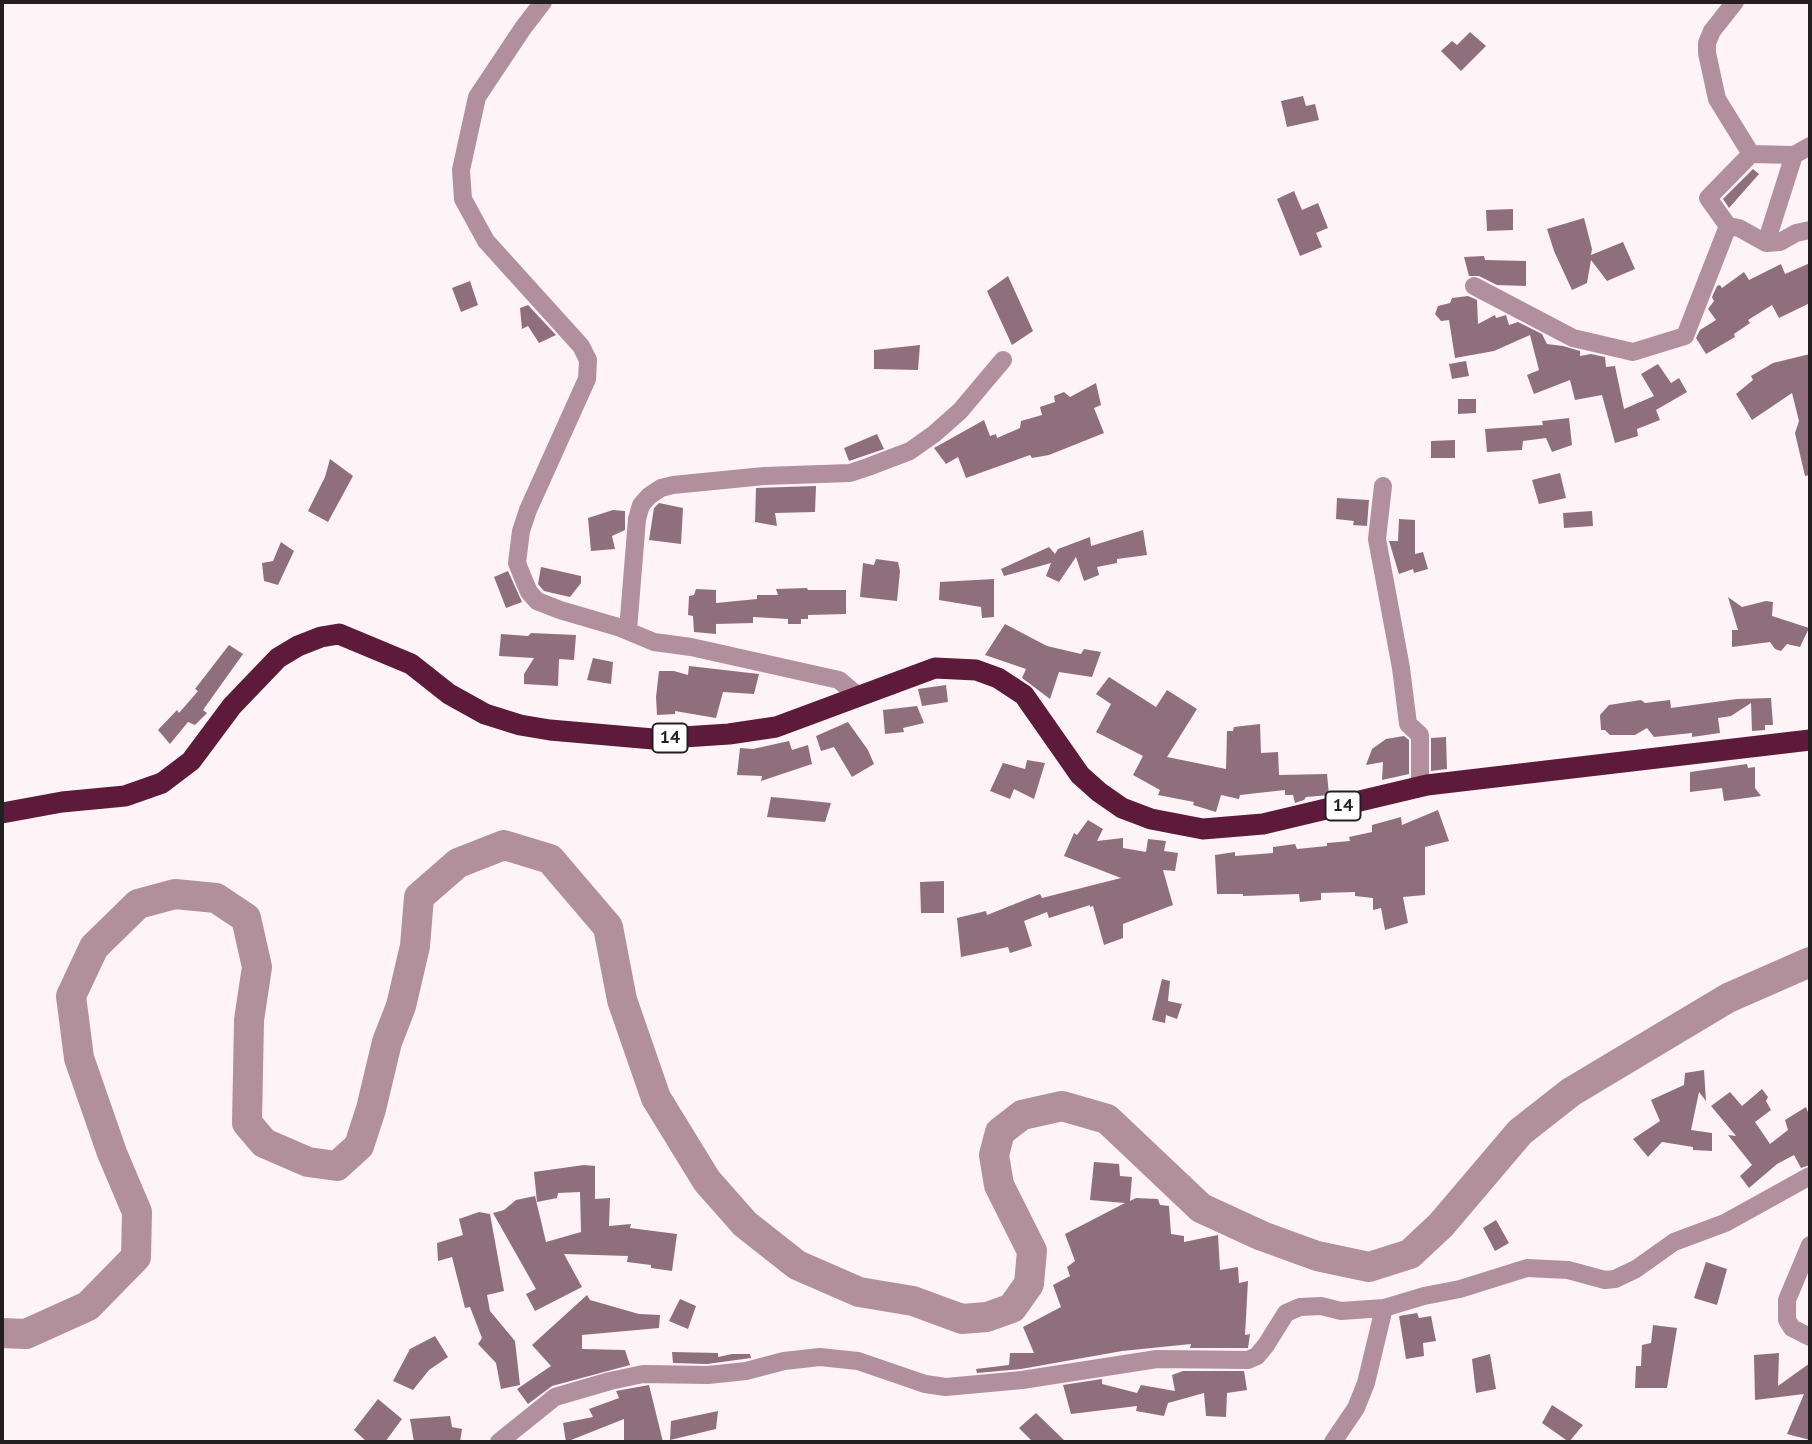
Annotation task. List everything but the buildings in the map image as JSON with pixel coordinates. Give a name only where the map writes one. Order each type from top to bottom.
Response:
[{"type":"highway","name":"14","points":[[2,813],[62,802],[125,796],[162,783],[191,761],[232,706],[278,658],[298,646],[321,637],[339,634],[411,664],[485,714],[520,725],[550,730],[653,738],[729,734],[776,727],[934,668],[976,670],[998,678],[1024,695],[1070,762],[1099,792],[1122,808],[1151,819],[1203,829],[1263,824],[1420,788],[1810,740]]},
{"type":"street","points":[[544,2],[523,28],[477,97],[461,170],[463,199],[486,241],[581,346],[588,360],[587,379],[521,531],[517,563],[529,592],[537,601],[628,630],[654,642],[704,650],[839,680],[858,696]]},
{"type":"street","points":[[1734,2],[1712,31],[1707,43],[1707,53],[1717,99],[1751,154]]},
{"type":"street","points":[[1810,146],[1794,155],[1751,154],[1708,198],[1728,226],[1739,228],[1766,243],[1780,242],[1796,233],[1810,230]]},
{"type":"street","points":[[1766,243],[1794,155]]},
{"type":"street","points":[[1474,285],[1573,338],[1633,352],[1685,336],[1728,226]]},
{"type":"street","points":[[628,630],[637,519],[641,505],[649,496],[661,488],[673,485],[764,476],[850,472],[910,451],[960,411],[1003,360]]},
{"type":"street","points":[[1383,486],[1377,540],[1401,668],[1408,724],[1420,735],[1420,788]]},
{"type":"street","points":[[499,1442],[555,1397],[643,1374],[708,1375],[820,1357],[858,1361],[925,1384],[946,1387],[1022,1380],[1157,1359],[1248,1360],[1257,1356],[1286,1314],[1300,1307],[1342,1311],[1384,1308],[1460,1289],[1527,1268],[1568,1270],[1605,1280],[1615,1279],[1636,1269],[1674,1242],[1725,1223],[1810,1176]]},
{"type":"street","points":[[1810,1245],[1787,1300],[1787,1320],[1793,1328],[1810,1337]]},
{"type":"street","points":[[1333,1442],[1356,1408],[1366,1383],[1384,1308]]},
{"type":"waterway","points":[[2,1333],[26,1334],[88,1306],[136,1257],[137,1212],[112,1153],[79,1058],[71,996],[94,947],[138,904],[175,894],[216,898],[246,918],[257,967],[249,1020],[247,1123],[264,1143],[308,1162],[337,1166],[359,1146],[371,1109],[387,1042],[401,1006],[415,946],[419,897],[458,863],[504,845],[550,859],[608,927],[622,1000],[656,1098],[707,1181],[745,1224],[797,1265],[859,1292],[913,1301],[962,1319],[987,1317],[1012,1308],[1029,1284],[1032,1251],[999,1185],[994,1155],[1000,1132],[1022,1115],[1062,1106],[1107,1119],[1201,1208],[1262,1236],[1317,1256],[1369,1267],[1410,1254],[1441,1225],[1520,1132],[1571,1092],[1728,998],[1810,962]]}]
